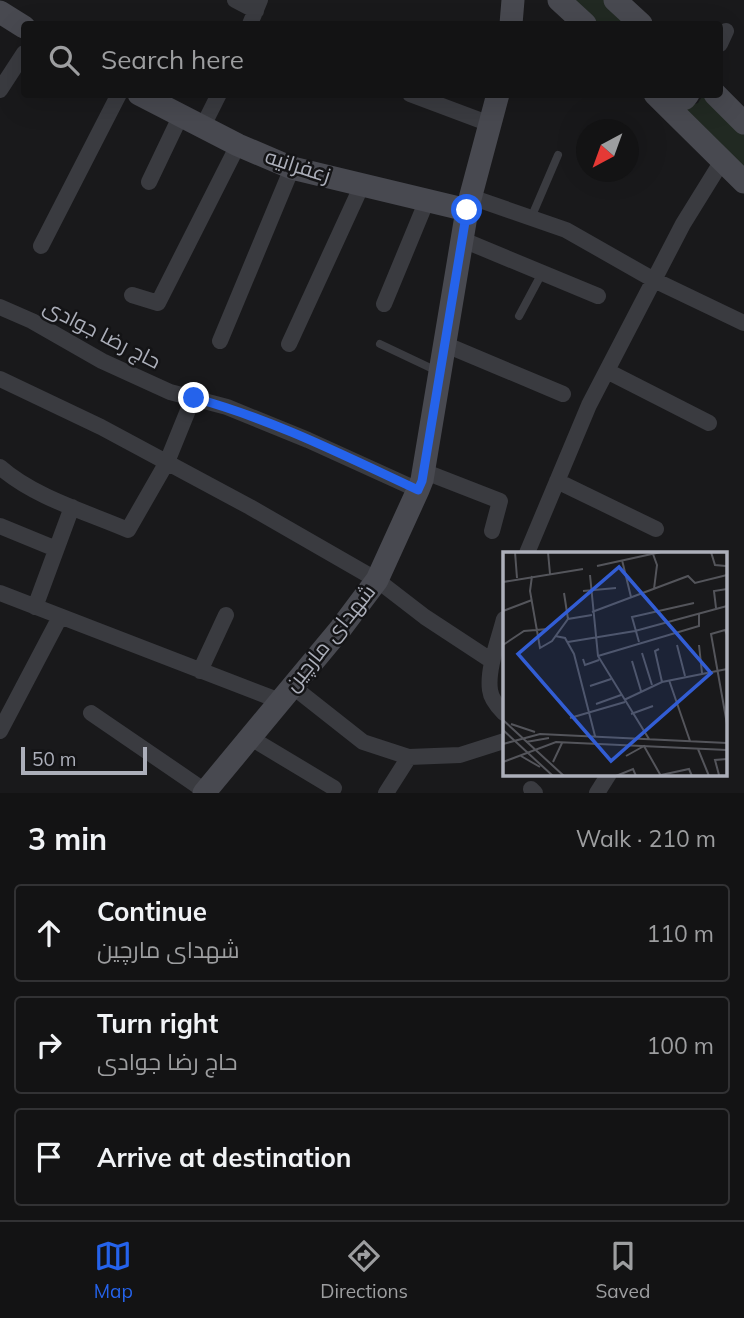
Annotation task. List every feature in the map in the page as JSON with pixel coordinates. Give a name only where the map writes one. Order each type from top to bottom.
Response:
[{"type":"street","points":[[235,0],[255,12]]},
{"type":"street","points":[[511,21],[513,0]]},
{"type":"street","points":[[559,0],[582,21]]},
{"type":"street","points":[[615,0],[638,21]]},
{"type":"street","points":[[0,12],[21,25]]},
{"type":"street","points":[[0,90],[21,58]]},
{"type":"street","points":[[41,246],[117,98]]},
{"type":"street","name":"زعفرانیه","points":[[147,98],[238,145],[292,168],[427,201],[469,203]]},
{"type":"street","points":[[203,126],[217,98]]},
{"type":"street","points":[[421,98],[490,124]]},
{"type":"street","name":"شهدای مارچین","points":[[206,792],[341,628],[377,580],[421,480],[469,203],[497,98]]},
{"type":"street","points":[[659,98],[744,182]]},
{"type":"street","points":[[719,98],[744,122]]},
{"type":"street","points":[[149,182],[181,115]]},
{"type":"street","points":[[132,295],[158,303],[238,145]]},
{"type":"street","points":[[527,552],[589,405],[683,224],[722,160]]},
{"type":"street","points":[[220,341],[292,168]]},
{"type":"street","points":[[289,344],[362,185]]},
{"type":"street","points":[[384,304],[427,201]]},
{"type":"street","points":[[469,203],[531,218],[566,230],[654,280],[744,323]]},
{"type":"street","points":[[463,240],[598,296]]},
{"type":"street","name":"حاج رضا جوادی","points":[[0,307],[170,392],[227,407],[308,440],[421,480],[500,500],[492,531]]},
{"type":"street","points":[[444,344],[563,394]]},
{"type":"street","points":[[607,371],[709,424]]},
{"type":"street","points":[[0,379],[101,427],[250,507],[377,580],[425,617],[492,661]]},
{"type":"street","points":[[0,467],[14,480],[128,530],[167,462],[194,398]]},
{"type":"street","points":[[557,481],[656,529]]},
{"type":"street","points":[[35,607],[72,506]]},
{"type":"street","points":[[0,526],[56,549]]},
{"type":"street","points":[[0,593],[200,671],[286,694],[363,742],[409,757],[460,755],[503,741]]},
{"type":"street","points":[[200,671],[226,615]]},
{"type":"street","points":[[0,731],[60,617]]},
{"type":"street","points":[[503,622],[492,661],[490,691],[503,712]]},
{"type":"street","points":[[91,713],[206,792]]},
{"type":"street","points":[[249,737],[334,788]]},
{"type":"street","points":[[386,793],[409,757]]},
{"type":"street","points":[[597,793],[608,776]]},
{"type":"lane","points":[[531,218],[558,155]]},
{"type":"lane","points":[[519,316],[542,273]]},
{"type":"lane","points":[[380,344],[440,372]]},
{"type":"shaded area","points":[[572,0],[606,0],[628,21],[595,21]]},
{"type":"shaded area","points":[[701,98],[709,98],[744,131],[744,168],[683,108],[698,103]]},
{"type":"route","points":[[194,398],[227,407],[308,440],[418,490],[422,481],[467,210]]}]
